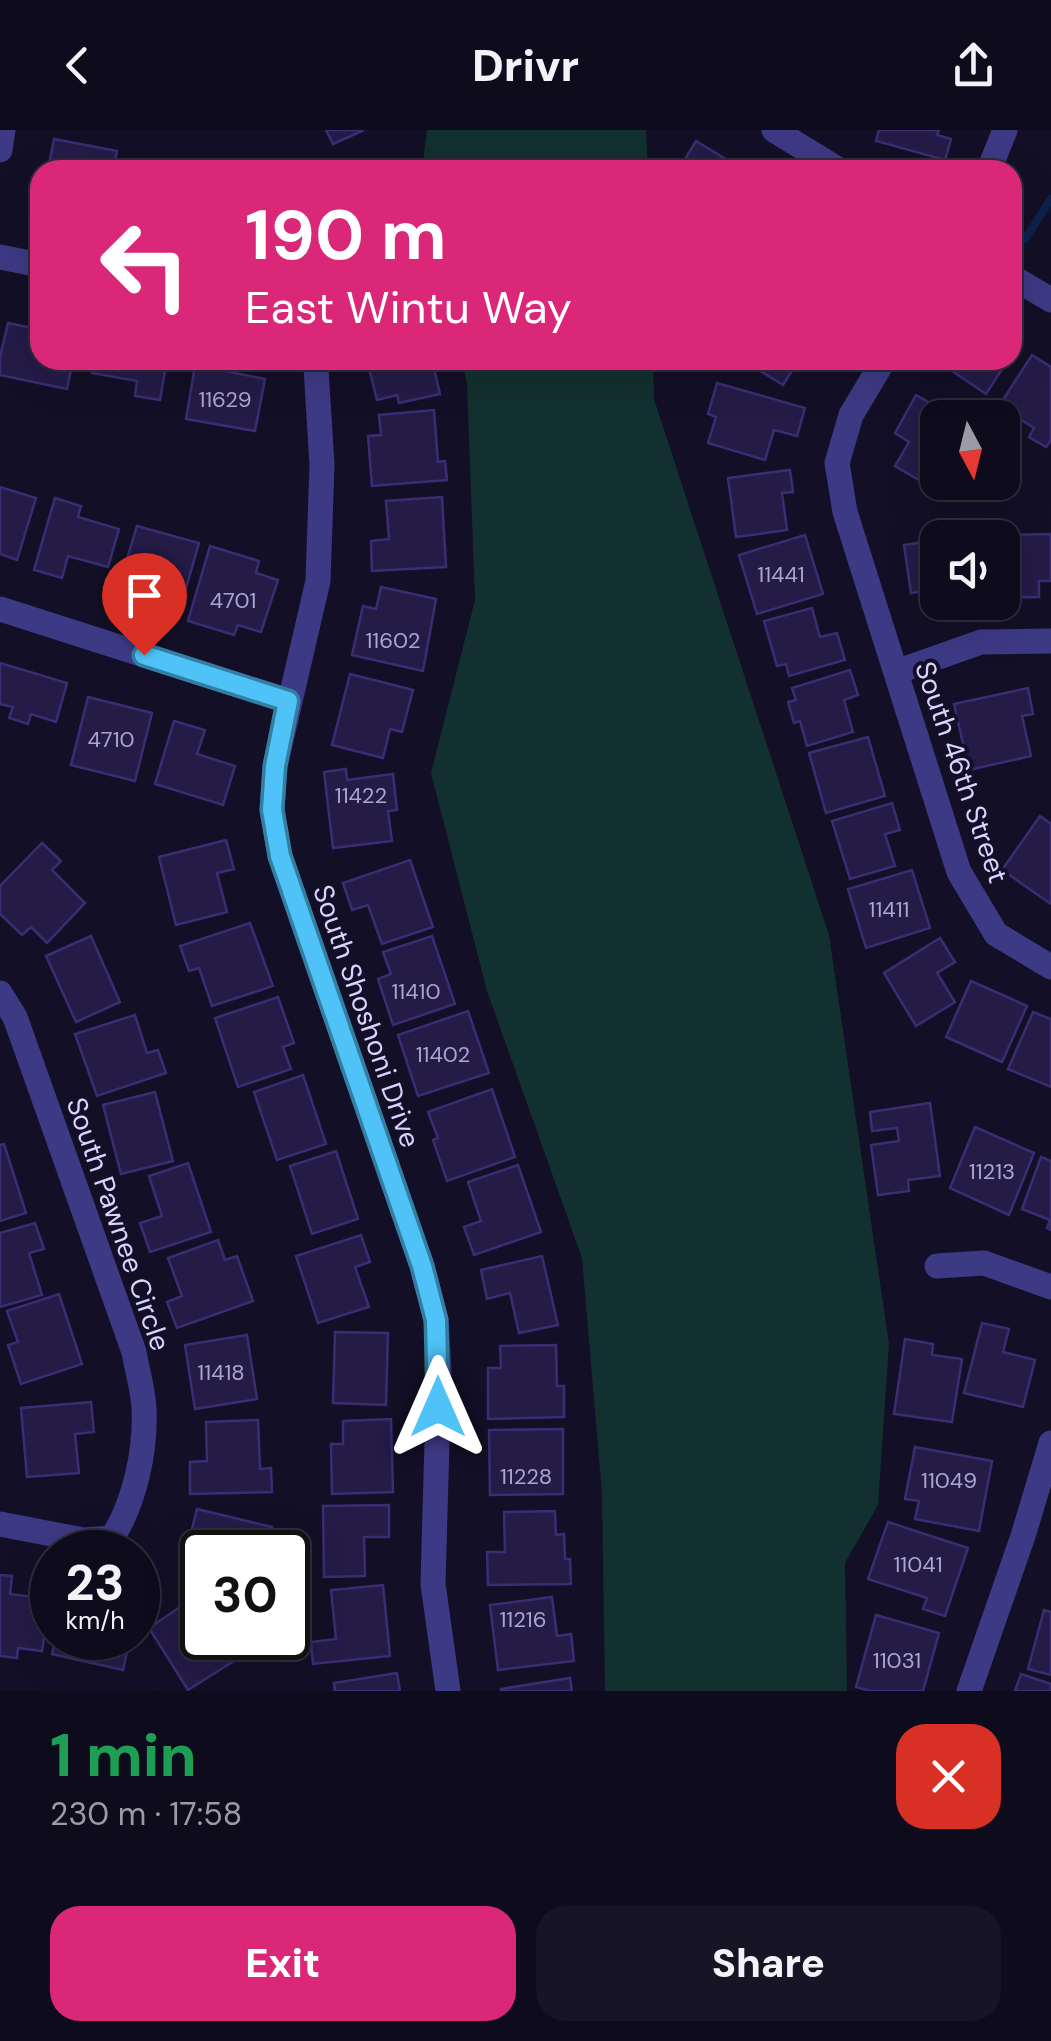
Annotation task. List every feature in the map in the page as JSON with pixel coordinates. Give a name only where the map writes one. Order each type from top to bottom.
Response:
[{"type":"street","points":[[0,150],[3,130]]},
{"type":"street","points":[[774,130],[823,160]]},
{"type":"street","points":[[993,160],[1005,130]]},
{"type":"street","points":[[0,257],[30,263]]},
{"type":"street","points":[[1022,282],[1051,300]]},
{"type":"street","name":"South Shoshoni Drive","points":[[316,370],[322,465],[318,582],[288,701],[275,766],[272,810],[280,856],[422,1266],[436,1320],[439,1371],[434,1584],[448,1691]]},
{"type":"street","name":"South 46th Street","points":[[878,370],[852,415],[837,463],[846,512],[959,872],[996,934],[1051,967]]},
{"type":"street","points":[[0,609],[288,701]]},
{"type":"street","points":[[896,672],[981,642],[1051,641]]},
{"type":"street","name":"South Pawnee Circle","points":[[0,993],[15,1017],[134,1352],[144,1407],[141,1454],[126,1516],[112,1538],[83,1540],[0,1524]]},
{"type":"street","points":[[937,1266],[984,1263],[1051,1287]]},
{"type":"street","points":[[969,1691],[1051,1443]]},
{"type":"green space","points":[[427,130],[646,130],[648,160],[423,160]]},
{"type":"green space","points":[[464,370],[653,370],[654,399],[829,935],[889,1344],[878,1505],[845,1563],[847,1691],[605,1691],[602,1494],[582,1258],[487,991],[431,773],[475,600]]},
{"type":"building","points":[[326,130],[364,130],[333,144]]},
{"type":"building","points":[[879,130],[939,130],[937,135],[951,139],[945,160],[876,141]]},
{"type":"building","points":[[54,139],[117,151],[115,160],[50,160]]},
{"type":"building","points":[[696,141],[727,160],[684,160]]},
{"type":"building","points":[[8,323],[30,328],[30,370],[71,370],[67,389],[0,375]]},
{"type":"building","points":[[1032,355],[1051,367],[1051,440],[1046,447],[1029,437],[1034,428],[1020,419],[1020,400],[1003,400]]},
{"type":"building","points":[[165,370],[160,400],[135,396],[137,381],[92,373]]},
{"type":"building","points":[[194,370],[225,370],[265,379],[255,431],[186,419]]},
{"type":"building","points":[[370,370],[434,370],[440,394],[399,403],[397,395],[377,400]]},
{"type":"building","points":[[759,370],[793,370],[783,385]]},
{"type":"building","points":[[951,370],[1002,370],[986,394]]},
{"type":"building","points":[[717,383],[805,408],[797,436],[774,430],[765,460],[708,443],[716,417],[708,414]]},
{"type":"building","points":[[916,395],[925,400],[920,400],[920,481],[895,466],[909,442],[895,433]]},
{"type":"building","points":[[434,410],[438,462],[445,461],[447,480],[372,486],[368,436],[381,435],[379,415]]},
{"type":"building","points":[[790,470],[793,492],[782,493],[787,530],[736,537],[728,478]]},
{"type":"building","points":[[0,487],[36,498],[17,560],[0,554]]},
{"type":"building","points":[[442,497],[446,567],[372,571],[371,541],[389,539],[386,501]]},
{"type":"building","points":[[55,498],[81,506],[78,517],[119,529],[108,567],[68,556],[62,578],[34,570]]},
{"type":"building","points":[[137,526],[199,543],[178,616],[116,595]]},
{"type":"building","points":[[1051,534],[1051,581],[1039,581],[1039,597],[1020,598],[1020,535]]},
{"type":"building","points":[[805,535],[823,594],[757,614],[739,555]]},
{"type":"building","points":[[920,543],[920,592],[911,593],[904,545]]},
{"type":"building","points":[[210,546],[259,561],[256,573],[278,580],[261,632],[238,625],[234,635],[188,621]]},
{"type":"building","points":[[381,587],[436,599],[423,671],[352,655],[363,606],[376,609]]},
{"type":"building","points":[[812,608],[820,637],[837,633],[845,660],[789,676],[786,664],[777,666],[764,621]]},
{"type":"building","points":[[0,663],[67,683],[56,722],[31,714],[28,724],[9,718],[13,707],[0,704]]},
{"type":"building","points":[[850,670],[858,695],[844,700],[853,732],[807,746],[800,721],[794,723],[788,702],[796,700],[792,688]]},
{"type":"building","points":[[350,674],[413,690],[402,732],[390,729],[383,758],[332,745]]},
{"type":"building","points":[[1028,688],[1033,714],[1022,716],[1031,756],[969,770],[954,704]]},
{"type":"building","points":[[88,697],[152,713],[135,781],[71,765]]},
{"type":"building","points":[[174,721],[205,730],[197,754],[235,766],[223,805],[155,784]]},
{"type":"building","points":[[868,737],[885,796],[826,813],[809,753]]},
{"type":"building","points":[[346,769],[347,780],[393,774],[397,810],[388,811],[392,841],[333,848],[324,772]]},
{"type":"building","points":[[892,803],[900,830],[885,834],[895,866],[850,879],[832,821]]},
{"type":"building","points":[[1040,816],[1051,824],[1051,904],[1002,870]]},
{"type":"building","points":[[226,840],[234,869],[217,873],[227,912],[176,925],[159,857]]},
{"type":"building","points":[[42,843],[61,861],[52,870],[85,903],[47,943],[31,927],[22,935],[0,914],[0,886]]},
{"type":"building","points":[[410,860],[433,927],[382,944],[368,905],[352,910],[343,883]]},
{"type":"building","points":[[912,870],[930,928],[866,948],[848,889]]},
{"type":"building","points":[[250,923],[273,986],[212,1006],[199,968],[189,971],[180,946]]},
{"type":"building","points":[[91,936],[120,1002],[76,1022],[46,956]]},
{"type":"building","points":[[432,936],[455,1004],[393,1025],[378,979],[391,974],[383,952]]},
{"type":"building","points":[[940,938],[955,962],[937,973],[955,1002],[916,1026],[884,973]]},
{"type":"building","points":[[971,981],[1027,1006],[1002,1062],[946,1037]]},
{"type":"building","points":[[278,997],[294,1043],[283,1047],[291,1069],[238,1087],[215,1018]]},
{"type":"building","points":[[468,1011],[489,1073],[418,1096],[398,1035]]},
{"type":"building","points":[[1033,1012],[1051,1019],[1051,1087],[1008,1069]]},
{"type":"building","points":[[135,1015],[147,1053],[158,1050],[166,1073],[97,1096],[75,1034]]},
{"type":"building","points":[[303,1075],[326,1144],[277,1160],[254,1092]]},
{"type":"building","points":[[492,1089],[515,1157],[447,1181],[428,1112]]},
{"type":"building","points":[[155,1092],[173,1161],[121,1174],[103,1105]]},
{"type":"building","points":[[930,1103],[940,1176],[908,1180],[909,1191],[878,1195],[871,1145],[899,1141],[897,1128],[872,1131],[870,1112]]},
{"type":"building","points":[[975,1127],[1034,1153],[1009,1215],[950,1188]]},
{"type":"building","points":[[4,1144],[26,1213],[0,1221],[0,1145]]},
{"type":"building","points":[[336,1151],[358,1219],[312,1234],[290,1166]]},
{"type":"building","points":[[1041,1157],[1051,1161],[1051,1230],[1047,1228],[1050,1220],[1022,1209]]},
{"type":"building","points":[[188,1163],[211,1232],[150,1252],[140,1223],[162,1216],[149,1176]]},
{"type":"building","points":[[518,1165],[541,1232],[474,1255],[464,1227],[481,1221],[468,1182]]},
{"type":"building","points":[[35,1223],[44,1249],[29,1253],[42,1295],[0,1307],[0,1233]]},
{"type":"building","points":[[361,1235],[370,1262],[355,1267],[369,1307],[318,1323],[296,1256]]},
{"type":"building","points":[[218,1240],[225,1260],[237,1256],[253,1301],[177,1328],[167,1302],[182,1296],[168,1258]]},
{"type":"building","points":[[542,1256],[558,1325],[519,1333],[510,1293],[487,1299],[481,1270]]},
{"type":"building","points":[[59,1294],[82,1364],[21,1384],[8,1345],[18,1342],[7,1311]]},
{"type":"building","points":[[982,1323],[1009,1329],[1003,1352],[1035,1360],[1023,1407],[964,1393]]},
{"type":"building","points":[[335,1332],[388,1333],[386,1405],[333,1403]]},
{"type":"building","points":[[247,1335],[257,1399],[195,1409],[185,1345]]},
{"type":"building","points":[[905,1339],[933,1344],[932,1355],[962,1359],[952,1422],[894,1414]]},
{"type":"building","points":[[556,1345],[557,1386],[564,1386],[564,1417],[488,1419],[488,1368],[501,1368],[500,1346]]},
{"type":"building","points":[[91,1402],[94,1432],[75,1434],[79,1473],[27,1477],[21,1408]]},
{"type":"building","points":[[391,1419],[393,1492],[332,1494],[331,1444],[343,1444],[343,1421]]},
{"type":"building","points":[[258,1420],[260,1469],[271,1468],[272,1492],[190,1494],[190,1462],[207,1461],[206,1422]]},
{"type":"building","points":[[563,1429],[563,1494],[490,1495],[489,1430]]},
{"type":"building","points":[[915,1447],[992,1461],[979,1531],[915,1519],[919,1501],[905,1499]]},
{"type":"building","points":[[389,1505],[389,1537],[364,1537],[365,1576],[324,1577],[323,1506]]},
{"type":"building","points":[[197,1509],[272,1527],[271,1530],[192,1530]]},
{"type":"building","points":[[555,1511],[556,1535],[564,1534],[565,1559],[570,1559],[571,1584],[488,1585],[487,1552],[505,1552],[504,1512]]},
{"type":"building","points":[[888,1522],[968,1548],[945,1616],[923,1609],[927,1598],[868,1579]]},
{"type":"building","points":[[0,1575],[12,1576],[10,1594],[30,1596],[30,1650],[18,1648],[17,1658],[0,1656]]},
{"type":"building","points":[[383,1585],[390,1656],[313,1664],[311,1642],[336,1639],[331,1590]]},
{"type":"building","points":[[552,1597],[557,1636],[571,1634],[574,1661],[498,1670],[490,1605]]},
{"type":"building","points":[[180,1607],[180,1660],[236,1660],[188,1690],[160,1645],[160,1621]]},
{"type":"building","points":[[1044,1610],[1051,1612],[1051,1675],[1028,1669]]},
{"type":"building","points":[[876,1615],[939,1633],[923,1691],[870,1691],[856,1687]]},
{"type":"building","points":[[79,1660],[125,1660],[123,1670]]},
{"type":"building","points":[[397,1673],[400,1691],[335,1691],[334,1683]]},
{"type":"building","points":[[1021,1674],[1051,1684],[1051,1691],[1015,1691]]},
{"type":"building","points":[[570,1678],[572,1691],[501,1691],[501,1689]]},
{"type":"waterway","points":[[1025,239],[1051,199]]},
{"type":"route","points":[[144,655],[288,701],[275,766],[272,810],[280,856],[422,1266],[436,1320],[438,1407]]}]
